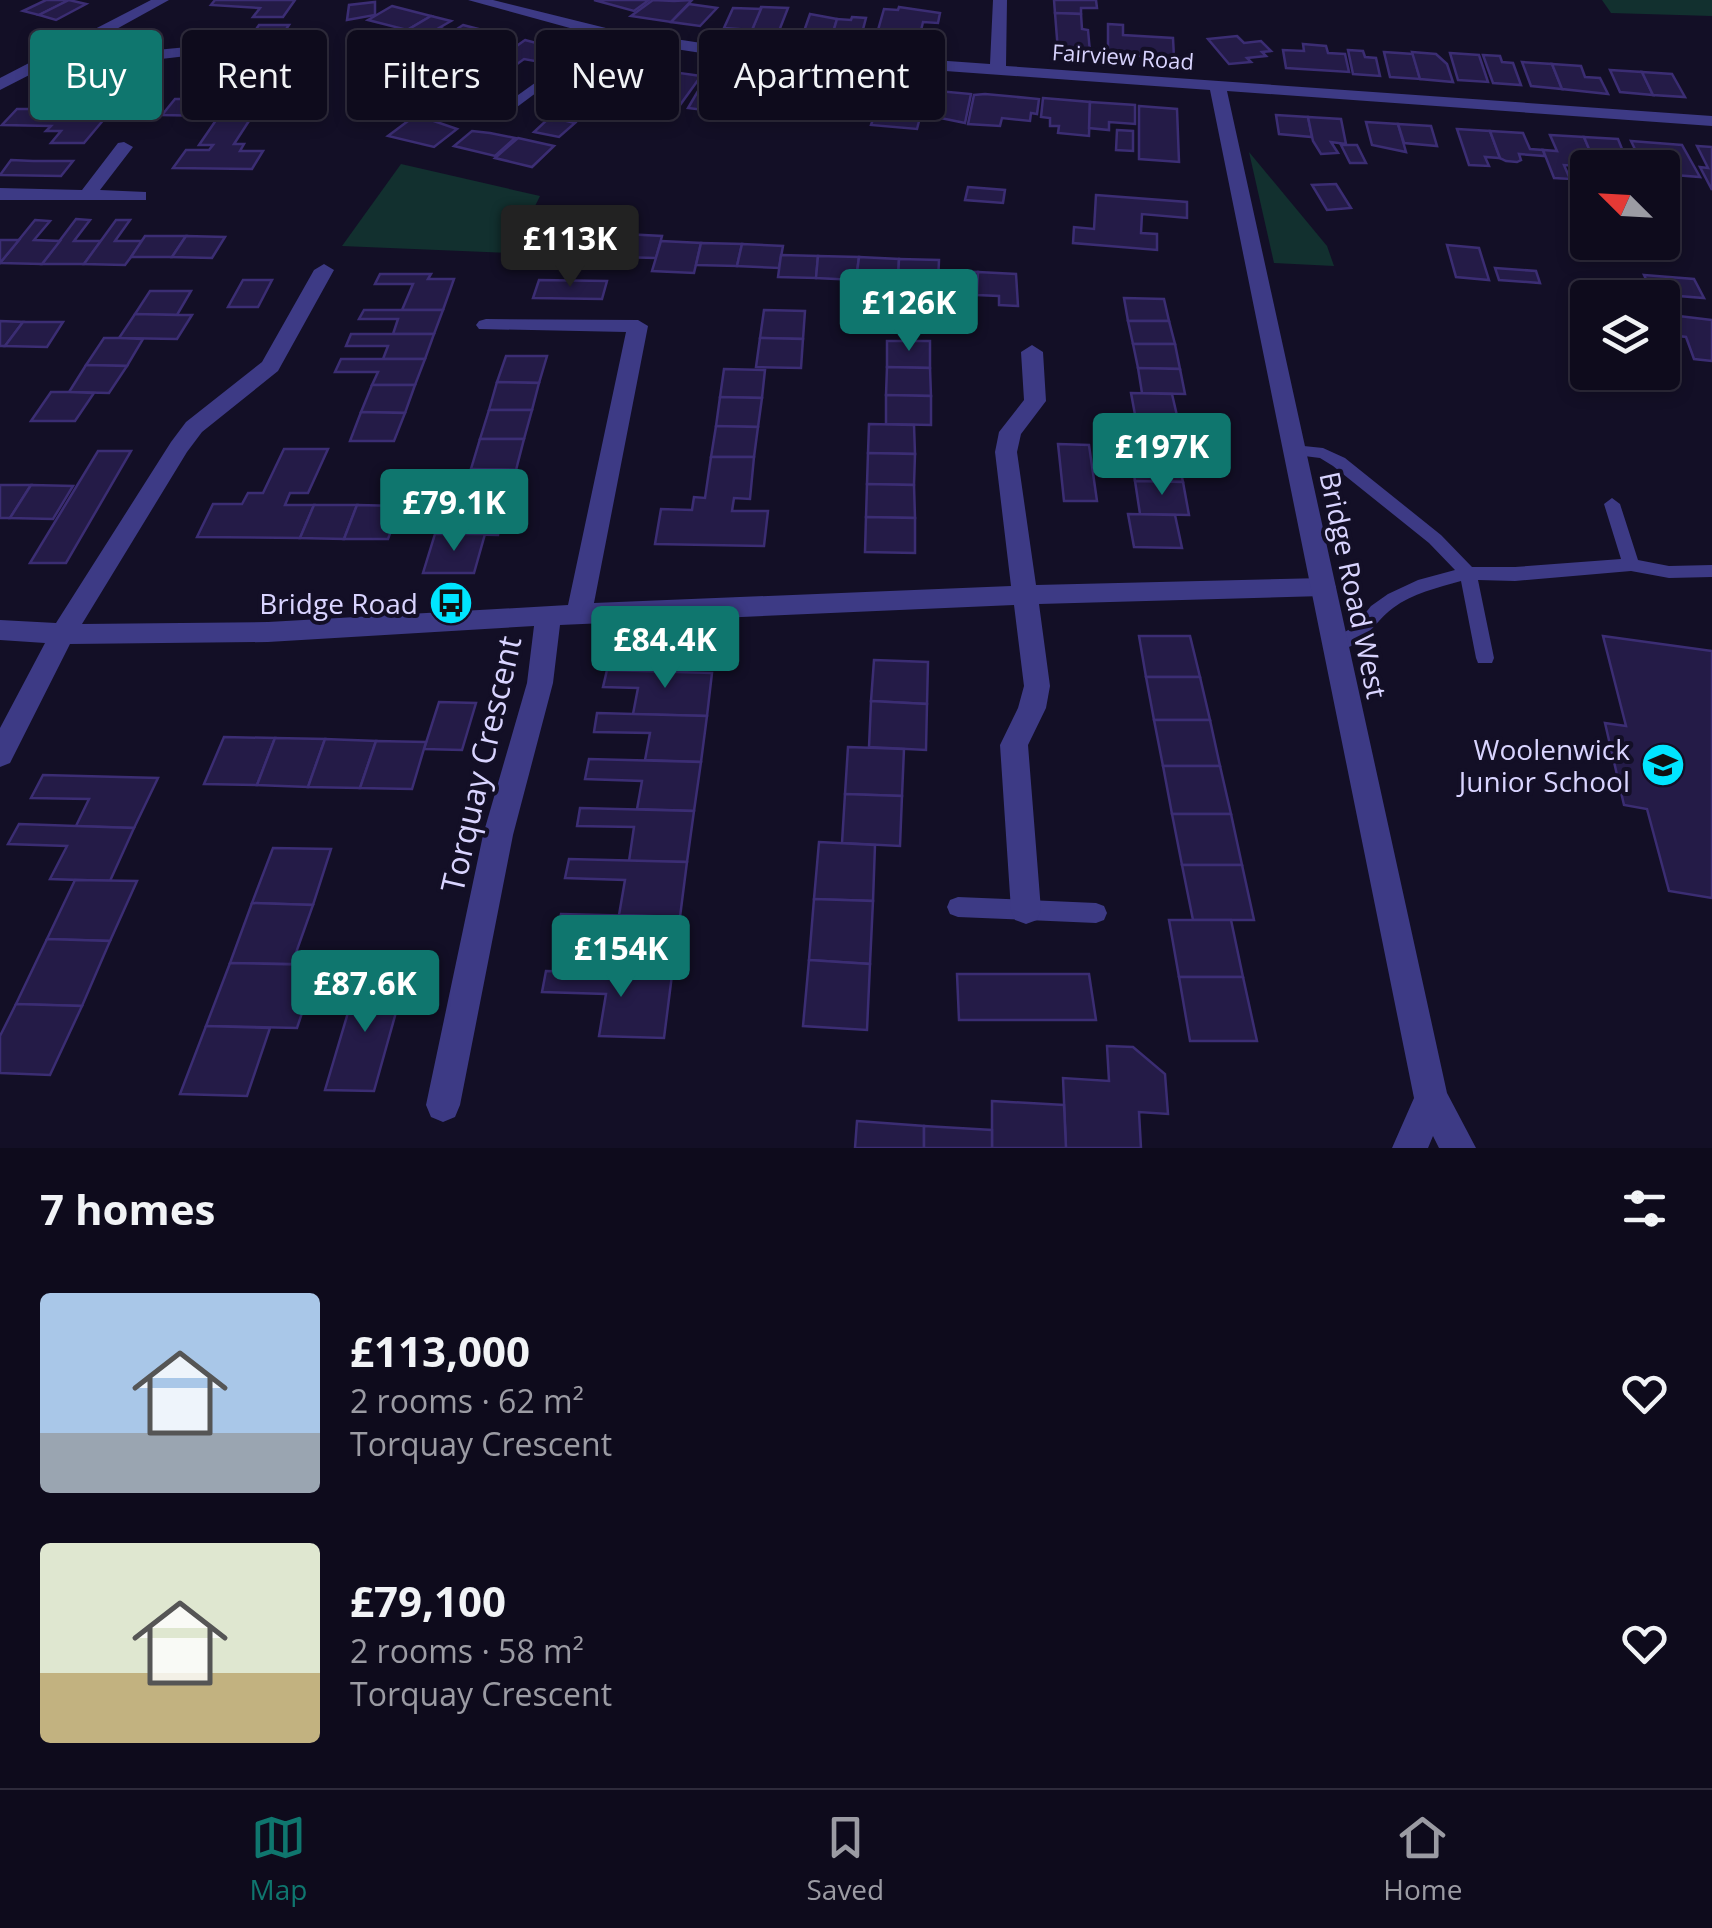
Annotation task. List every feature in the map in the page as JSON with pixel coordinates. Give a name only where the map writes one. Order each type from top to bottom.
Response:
[{"type":"street","points":[[104,30],[162,0]]},
{"type":"street","name":"Fairview Road","points":[[476,0],[594,30]]},
{"type":"street","points":[[998,70],[1000,0]]},
{"type":"street","name":"Fairview Road","points":[[679,45],[1712,121]]},
{"type":"street","points":[[0,85],[30,69]]},
{"type":"street","name":"Bridge Road West","points":[[1217,85],[1430,1098]]},
{"type":"street","points":[[86,195],[124,147]]},
{"type":"street","points":[[0,194],[139,196]]},
{"type":"street","points":[[0,755],[62,635],[179,447],[194,428],[270,366],[324,270]]},
{"type":"street","points":[[486,325],[638,326],[580,614]]},
{"type":"street","points":[[1026,910],[1014,744],[1032,708],[1037,686],[1028,595],[1015,533],[1006,452],[1010,432],[1035,401],[1032,352]]},
{"type":"street","name":"Torquay Crescent","points":[[0,630],[62,635],[282,630],[833,602],[1323,587]]},
{"type":"street","name":"Torquay Crescent","points":[[443,1105],[498,836],[540,682],[548,615]]},
{"type":"street","points":[[1410,1148],[1430,1098]]},
{"type":"street","points":[[1430,1098],[1458,1148]]},
{"type":"lane","points":[[1294,450],[1323,453],[1339,462],[1435,539],[1468,572],[1485,658]]},
{"type":"lane","points":[[1612,504],[1631,566]]},
{"type":"lane","points":[[1337,645],[1359,637],[1382,606],[1412,589],[1468,572],[1515,574],[1631,566],[1669,572],[1712,571]]},
{"type":"lane","points":[[958,907],[1096,913]]},
{"type":"green space","points":[[1602,0],[1712,0],[1712,16],[1611,13]]},
{"type":"green space","points":[[1249,152],[1327,246],[1334,266],[1274,263]]},
{"type":"green space","points":[[401,164],[540,196],[512,253],[342,246]]},
{"type":"building","points":[[46,0],[69,0],[39,15],[23,11]]},
{"type":"building","points":[[69,0],[86,4],[56,20],[39,15]]},
{"type":"building","points":[[215,0],[295,0],[283,17],[253,17],[260,8],[211,5]]},
{"type":"building","points":[[594,0],[649,0],[634,11]]},
{"type":"building","points":[[653,0],[692,0],[671,22],[631,16]]},
{"type":"building","points":[[1054,0],[1096,0],[1097,8],[1081,8],[1081,14],[1055,13]]},
{"type":"building","points":[[375,2],[375,15],[347,20],[349,5]]},
{"type":"building","points":[[689,4],[717,8],[700,26],[671,22]]},
{"type":"building","points":[[392,6],[431,16],[407,30],[368,20]]},
{"type":"building","points":[[761,7],[788,8],[779,30],[752,30]]},
{"type":"building","points":[[899,7],[940,13],[938,23],[923,22],[921,30],[878,30],[884,9]]},
{"type":"building","points":[[733,8],[761,9],[752,30],[724,28]]},
{"type":"building","points":[[1055,13],[1081,14],[1082,29],[1088,30],[1090,52],[1058,51]]},
{"type":"building","points":[[810,14],[837,19],[834,30],[804,30]]},
{"type":"building","points":[[431,16],[451,21],[439,28],[448,30],[407,30]]},
{"type":"building","points":[[866,18],[863,30],[834,30],[837,19]]},
{"type":"building","points":[[1108,24],[1123,25],[1123,35],[1173,38],[1174,58],[1108,54]]},
{"type":"building","points":[[259,25],[289,25],[286,30],[256,30]]},
{"type":"building","points":[[463,25],[482,30],[456,30]]},
{"type":"building","points":[[1237,36],[1244,43],[1261,41],[1271,51],[1262,52],[1266,56],[1247,58],[1251,62],[1229,64],[1208,39]]},
{"type":"building","points":[[525,40],[536,43],[536,61],[524,59],[516,65],[516,46]]},
{"type":"building","points":[[1303,44],[1326,46],[1328,53],[1345,54],[1349,72],[1286,68],[1283,50],[1304,51]]},
{"type":"building","points":[[1348,50],[1363,51],[1365,57],[1376,58],[1380,76],[1353,74]]},
{"type":"building","points":[[1384,52],[1413,54],[1420,79],[1390,77]]},
{"type":"building","points":[[1412,52],[1436,54],[1447,64],[1453,82],[1420,79]]},
{"type":"building","points":[[1450,53],[1479,55],[1488,82],[1458,80]]},
{"type":"building","points":[[1483,55],[1500,56],[1502,62],[1513,63],[1521,85],[1493,83]]},
{"type":"building","points":[[1522,62],[1552,64],[1562,89],[1531,86]]},
{"type":"building","points":[[1552,64],[1581,66],[1585,77],[1600,78],[1608,94],[1562,89]]},
{"type":"building","points":[[1610,70],[1642,72],[1653,95],[1620,92]]},
{"type":"building","points":[[1642,72],[1672,74],[1685,97],[1653,95]]},
{"type":"building","points":[[680,73],[699,76],[699,79],[680,105]]},
{"type":"building","points":[[699,89],[699,109],[688,108]]},
{"type":"building","points":[[945,92],[971,94],[965,123],[945,119]]},
{"type":"building","points":[[974,95],[1039,99],[1037,114],[1031,113],[1030,121],[1002,118],[1000,126],[968,124]]},
{"type":"building","points":[[1043,98],[1090,102],[1089,136],[1058,133],[1059,126],[1050,126],[1050,118],[1041,117]]},
{"type":"building","points":[[175,99],[182,99],[182,115],[162,115]]},
{"type":"building","points":[[1090,102],[1135,105],[1135,124],[1109,122],[1109,130],[1089,128]]},
{"type":"building","points":[[1139,106],[1177,109],[1179,162],[1139,159]]},
{"type":"building","points":[[17,109],[30,109],[30,120],[103,120],[84,143],[51,143],[61,131],[46,131],[51,126],[2,125]]},
{"type":"building","points":[[1276,115],[1308,117],[1312,137],[1279,134]]},
{"type":"building","points":[[1308,117],[1341,119],[1346,144],[1331,142],[1338,153],[1321,154],[1313,141]]},
{"type":"building","points":[[216,120],[250,120],[234,144],[244,144],[240,151],[263,151],[252,169],[173,168],[186,150],[209,150],[213,145],[199,145]]},
{"type":"building","points":[[409,120],[431,120],[457,129],[434,147],[388,136]]},
{"type":"building","points":[[547,120],[575,123],[559,137],[534,132]]},
{"type":"building","points":[[873,120],[919,120],[917,129],[871,125]]},
{"type":"building","points":[[1366,122],[1398,124],[1406,152],[1372,145]]},
{"type":"building","points":[[1398,124],[1431,126],[1437,146],[1404,143]]},
{"type":"building","points":[[1457,129],[1490,131],[1500,158],[1485,157],[1489,166],[1469,165]]},
{"type":"building","points":[[1117,130],[1133,131],[1133,151],[1116,150]]},
{"type":"building","points":[[472,131],[515,138],[495,156],[454,146]]},
{"type":"building","points":[[1490,131],[1523,133],[1530,149],[1543,150],[1545,156],[1519,154],[1521,160],[1506,161],[1500,158]]},
{"type":"building","points":[[1550,135],[1584,137],[1590,150],[1570,150],[1570,165],[1564,165],[1570,179],[1554,178],[1543,150],[1557,151]]},
{"type":"building","points":[[1584,137],[1618,139],[1622,149],[1632,150],[1589,150]]},
{"type":"building","points":[[518,138],[554,146],[532,167],[495,158]]},
{"type":"building","points":[[1631,141],[1682,145],[1700,177],[1680,175],[1680,150],[1635,150]]},
{"type":"building","points":[[1341,145],[1357,145],[1366,163],[1350,163]]},
{"type":"building","points":[[1697,146],[1712,147],[1712,190],[1700,167],[1708,168]]},
{"type":"building","points":[[11,160],[73,161],[61,176],[0,175]]},
{"type":"building","points":[[1336,184],[1351,208],[1327,210],[1312,185]]},
{"type":"building","points":[[968,187],[1005,190],[1003,203],[965,200]]},
{"type":"building","points":[[1096,195],[1187,202],[1187,218],[1142,214],[1141,233],[1157,234],[1157,250],[1073,243],[1074,227],[1094,229]]},
{"type":"building","points":[[76,219],[90,220],[74,241],[101,241],[84,264],[42,264]]},
{"type":"building","points":[[35,220],[50,221],[34,240],[60,241],[42,264],[0,263]]},
{"type":"building","points":[[116,220],[130,220],[115,241],[142,241],[131,257],[125,265],[84,264]]},
{"type":"building","points":[[604,224],[627,225],[616,257],[576,255],[584,233],[601,234]]},
{"type":"building","points":[[535,231],[584,233],[576,255],[526,253]]},
{"type":"building","points":[[624,234],[662,236],[656,258],[616,257]]},
{"type":"building","points":[[145,236],[186,236],[172,257],[131,257]]},
{"type":"building","points":[[186,236],[225,237],[212,258],[172,257]]},
{"type":"building","points":[[0,240],[19,240],[0,263]]},
{"type":"building","points":[[661,241],[701,243],[694,273],[652,271]]},
{"type":"building","points":[[701,243],[742,244],[737,266],[696,265]]},
{"type":"building","points":[[742,244],[783,246],[779,268],[737,266]]},
{"type":"building","points":[[1447,245],[1479,248],[1489,280],[1456,277]]},
{"type":"building","points":[[781,255],[818,256],[816,278],[778,277]]},
{"type":"building","points":[[818,256],[859,257],[856,280],[816,278]]},
{"type":"building","points":[[859,257],[899,259],[898,281],[856,280]]},
{"type":"building","points":[[899,259],[939,260],[938,283],[898,281]]},
{"type":"building","points":[[1495,268],[1536,271],[1540,283],[1499,280]]},
{"type":"building","points":[[939,271],[978,272],[977,295],[938,294]]},
{"type":"building","points":[[978,272],[1016,274],[1018,306],[999,305],[999,296],[977,295]]},
{"type":"building","points":[[380,274],[431,274],[428,279],[454,279],[443,310],[402,310],[413,284],[375,284]]},
{"type":"building","points":[[1644,275],[1694,279],[1704,298],[1680,296],[1680,280],[1646,280]]},
{"type":"building","points":[[243,280],[272,280],[258,307],[228,307]]},
{"type":"building","points":[[539,280],[607,281],[602,299],[533,298]]},
{"type":"building","points":[[150,291],[191,291],[177,315],[135,314]]},
{"type":"building","points":[[1124,298],[1164,299],[1169,321],[1128,321]]},
{"type":"building","points":[[364,310],[443,310],[434,334],[393,334],[398,319],[359,319]]},
{"type":"building","points":[[764,310],[805,311],[803,339],[760,338]]},
{"type":"building","points":[[135,314],[192,315],[177,339],[119,338]]},
{"type":"building","points":[[1680,316],[1712,320],[1712,361],[1694,359],[1686,337],[1680,336]]},
{"type":"building","points":[[0,321],[23,322],[5,346],[0,346]]},
{"type":"building","points":[[1128,321],[1169,321],[1175,344],[1133,344]]},
{"type":"building","points":[[23,322],[63,322],[47,347],[5,346]]},
{"type":"building","points":[[351,334],[434,334],[425,359],[383,359],[388,346],[346,346]]},
{"type":"building","points":[[104,338],[143,339],[127,366],[86,365]]},
{"type":"building","points":[[760,338],[803,339],[801,368],[756,367]]},
{"type":"building","points":[[887,341],[930,341],[930,368],[887,367]]},
{"type":"building","points":[[1133,344],[1175,344],[1180,369],[1138,368]]},
{"type":"building","points":[[506,356],[547,356],[539,383],[497,382]]},
{"type":"building","points":[[341,359],[425,359],[415,385],[372,385],[378,372],[335,372]]},
{"type":"building","points":[[86,365],[127,366],[109,393],[69,392]]},
{"type":"building","points":[[887,367],[930,368],[931,396],[886,395]]},
{"type":"building","points":[[1138,368],[1180,369],[1185,394],[1142,393]]},
{"type":"building","points":[[724,369],[765,370],[762,398],[720,397]]},
{"type":"building","points":[[497,382],[539,383],[532,410],[489,410]]},
{"type":"building","points":[[372,385],[415,385],[405,413],[361,412]]},
{"type":"building","points":[[51,392],[94,393],[75,421],[31,421]]},
{"type":"building","points":[[1131,393],[1172,394],[1178,420],[1136,420]]},
{"type":"building","points":[[886,395],[931,396],[931,425],[886,424]]},
{"type":"building","points":[[720,397],[762,398],[758,427],[716,426]]},
{"type":"building","points":[[489,410],[532,410],[524,439],[480,439]]},
{"type":"building","points":[[361,412],[405,413],[394,441],[350,441]]},
{"type":"building","points":[[1136,420],[1178,420],[1185,451],[1141,450]]},
{"type":"building","points":[[869,424],[914,425],[915,454],[868,453]]},
{"type":"building","points":[[716,426],[758,427],[754,457],[711,457]]},
{"type":"building","points":[[480,439],[524,439],[516,470],[471,469]]},
{"type":"building","points":[[1058,444],[1089,445],[1097,501],[1064,501]]},
{"type":"building","points":[[284,449],[328,449],[308,493],[290,493],[285,505],[314,505],[300,538],[197,537],[213,504],[242,504],[248,493],[263,493]]},
{"type":"building","points":[[1130,450],[1176,451],[1183,482],[1135,481]]},
{"type":"building","points":[[98,451],[131,451],[66,563],[30,563]]},
{"type":"building","points":[[868,453],[915,454],[914,485],[867,484]]},
{"type":"building","points":[[711,457],[754,457],[750,499],[734,498],[732,511],[768,511],[764,546],[655,544],[661,509],[692,510],[694,497],[705,498]]},
{"type":"building","points":[[471,469],[516,470],[507,501],[462,501]]},
{"type":"building","points":[[1135,481],[1183,482],[1189,515],[1140,514]]},
{"type":"building","points":[[867,484],[914,485],[915,518],[866,517]]},
{"type":"building","points":[[0,485],[31,485],[10,518],[0,518]]},
{"type":"building","points":[[31,485],[73,486],[53,519],[10,518]]},
{"type":"building","points":[[462,501],[507,501],[498,535],[451,534]]},
{"type":"building","points":[[314,505],[357,505],[344,539],[300,538]]},
{"type":"building","points":[[357,505],[400,506],[388,539],[344,539]]},
{"type":"building","points":[[1128,514],[1175,515],[1182,548],[1134,547]]},
{"type":"building","points":[[866,517],[915,518],[915,553],[865,552]]},
{"type":"building","points":[[435,534],[485,534],[474,573],[423,573]]},
{"type":"building","points":[[1139,636],[1190,636],[1200,677],[1146,677]]},
{"type":"building","name":"Woolenwick Junior School","points":[[1603,636],[1712,651],[1712,898],[1669,891],[1647,809],[1624,805],[1605,723],[1626,726]]},
{"type":"building","points":[[874,660],[928,662],[927,704],[871,701]]},
{"type":"building","points":[[607,670],[712,673],[707,716],[633,714],[638,688],[603,687]]},
{"type":"building","points":[[1146,677],[1200,677],[1210,720],[1154,720]]},
{"type":"building","points":[[871,701],[927,704],[926,750],[869,747]]},
{"type":"building","points":[[439,702],[476,703],[462,750],[424,749]]},
{"type":"building","points":[[597,713],[707,716],[701,762],[645,760],[650,733],[594,732]]},
{"type":"building","points":[[1154,720],[1210,720],[1220,766],[1163,766]]},
{"type":"building","points":[[224,737],[275,738],[257,785],[204,784]]},
{"type":"building","points":[[275,738],[325,739],[308,787],[257,785]]},
{"type":"building","points":[[325,739],[376,741],[360,788],[308,787]]},
{"type":"building","points":[[376,741],[426,742],[412,789],[360,788]]},
{"type":"building","points":[[848,747],[904,749],[902,796],[845,794]]},
{"type":"building","points":[[589,759],[701,762],[694,811],[637,809],[642,781],[585,779]]},
{"type":"building","points":[[1163,766],[1220,766],[1231,814],[1172,814]]},
{"type":"building","points":[[43,775],[158,778],[134,828],[76,826],[89,799],[31,798]]},
{"type":"building","points":[[845,794],[902,796],[900,846],[842,843]]},
{"type":"building","points":[[580,808],[694,811],[687,862],[629,861],[634,827],[577,826]]},
{"type":"building","points":[[1172,814],[1231,814],[1242,865],[1182,865]]},
{"type":"building","points":[[19,824],[134,828],[110,881],[50,879],[67,846],[8,844]]},
{"type":"building","points":[[819,842],[875,845],[873,901],[814,899]]},
{"type":"building","points":[[273,848],[331,849],[313,905],[252,903]]},
{"type":"building","points":[[569,859],[687,862],[680,917],[619,915],[625,880],[565,878]]},
{"type":"building","points":[[1182,865],[1242,865],[1254,920],[1193,920]]},
{"type":"building","points":[[75,880],[137,881],[110,941],[47,939]]},
{"type":"building","points":[[814,899],[873,901],[870,964],[809,960]]},
{"type":"building","points":[[252,903],[313,905],[292,964],[230,963]]},
{"type":"building","points":[[561,914],[680,917],[672,975],[610,973],[616,932],[557,930]]},
{"type":"building","points":[[1169,920],[1231,920],[1243,977],[1179,977]]},
{"type":"building","points":[[47,939],[110,941],[82,1006],[16,1004]]},
{"type":"building","points":[[809,960],[870,964],[867,1030],[803,1026]]},
{"type":"building","points":[[230,963],[318,965],[297,1028],[206,1026]]},
{"type":"building","points":[[546,971],[672,975],[664,1038],[599,1036],[606,994],[542,992]]},
{"type":"building","points":[[957,974],[1089,974],[1096,1020],[959,1020]]},
{"type":"building","points":[[1179,977],[1243,977],[1257,1041],[1190,1041]]},
{"type":"building","points":[[358,979],[405,980],[374,1091],[325,1090]]},
{"type":"building","points":[[16,1004],[82,1006],[50,1075],[0,1073],[0,1036]]},
{"type":"building","points":[[206,1026],[270,1028],[247,1096],[180,1094]]},
{"type":"building","points":[[1107,1046],[1133,1047],[1165,1074],[1168,1114],[1139,1112],[1141,1148],[1066,1148],[1063,1078],[1109,1081]]},
{"type":"building","points":[[992,1101],[1064,1105],[1066,1148],[992,1148]]},
{"type":"building","points":[[857,1121],[924,1126],[924,1148],[855,1148]]},
{"type":"building","points":[[924,1126],[992,1130],[992,1148],[924,1148]]},
{"type":"place","name":"Bridge Road","points":[[451,603]]},
{"type":"place","name":"Woolenwick Junior School","points":[[1663,765]]}]
